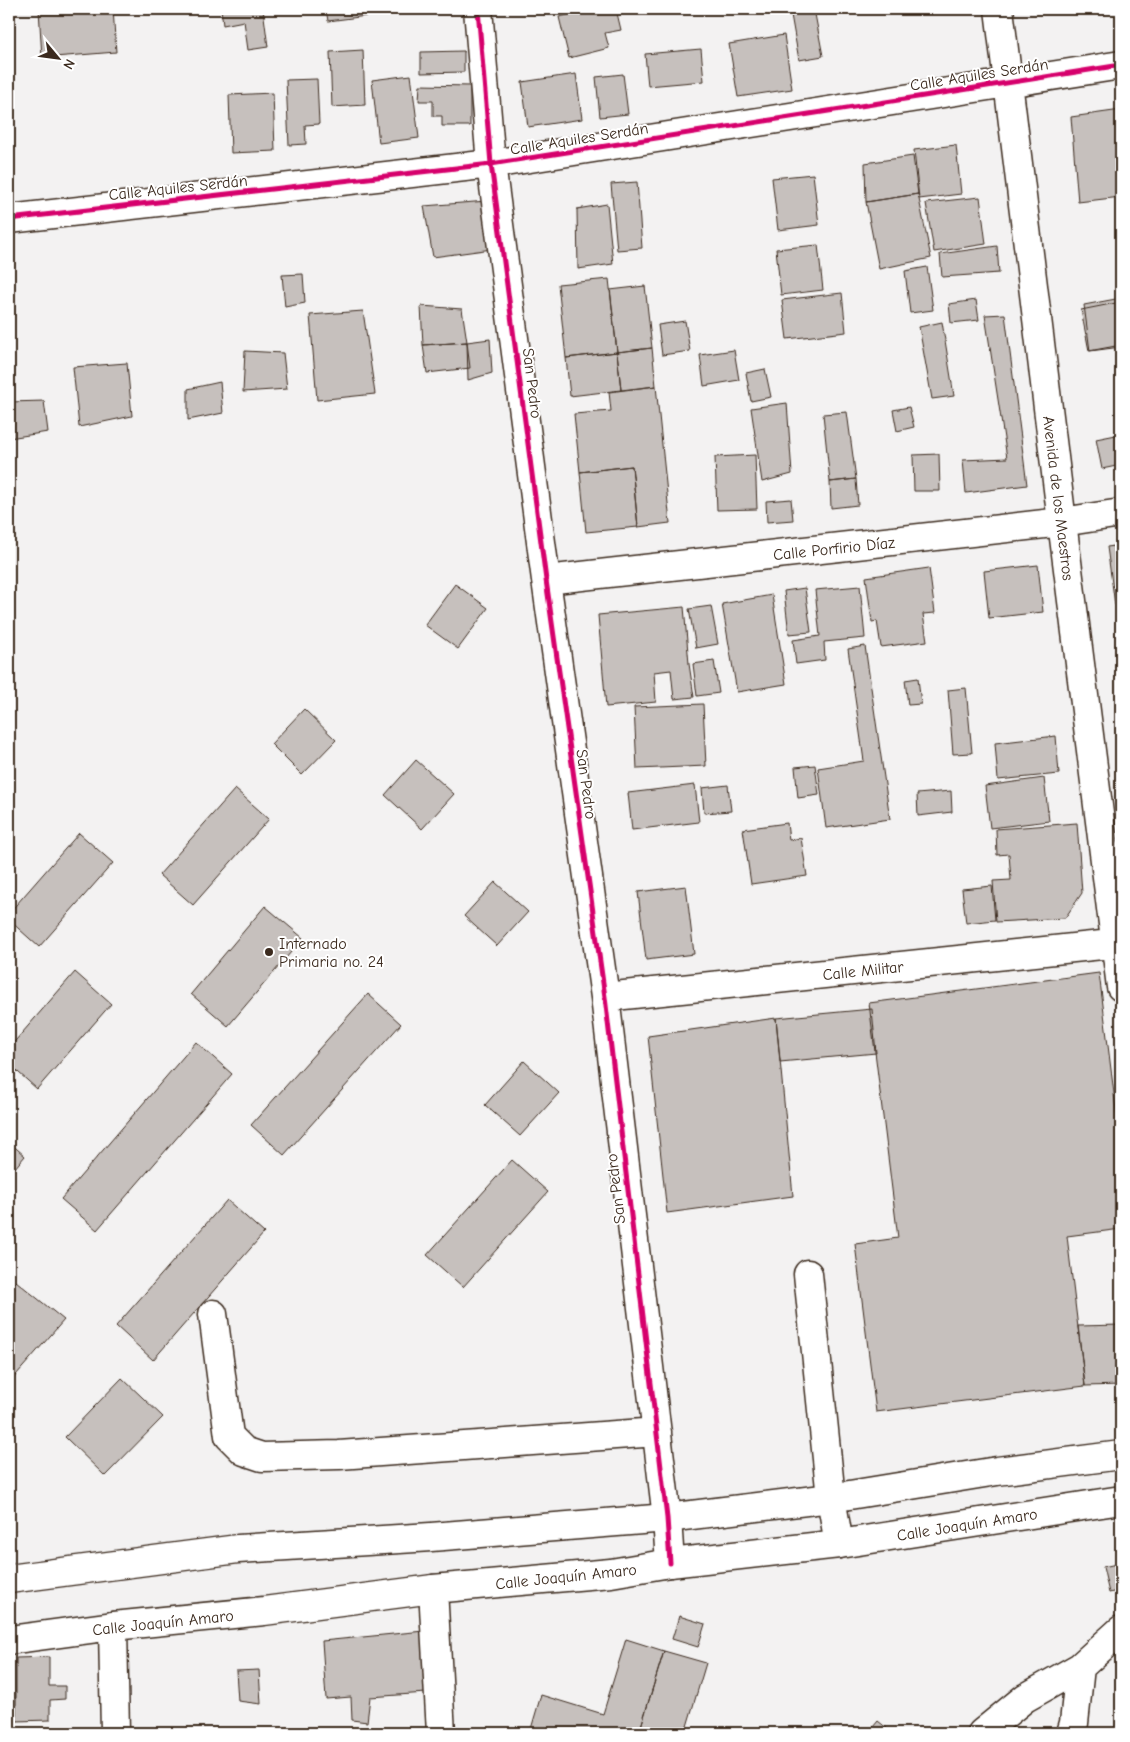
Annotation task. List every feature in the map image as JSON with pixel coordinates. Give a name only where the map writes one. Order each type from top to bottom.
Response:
[{"type":"street","name":"San Pedro","points":[[478,9],[492,164],[546,580],[605,997],[667,1518],[670,1563]]},
{"type":"street","name":"Avenida de los Maestros","points":[[999,9],[1062,522],[1119,944],[1121,988]]},
{"type":"street","name":"Calle Aquiles Serdán","points":[[9,219],[492,164],[1121,65]]},
{"type":"street","name":"Calle Porfirio Díaz","points":[[546,580],[1062,522],[1121,513]]},
{"type":"street","name":"Calle Militar","points":[[605,997],[1119,944]]},
{"type":"street","points":[[808,1274],[831,1498],[839,1544]]},
{"type":"street","points":[[213,1314],[229,1436],[244,1451],[262,1457],[339,1455],[657,1432]]},
{"type":"street","points":[[9,1579],[238,1550],[667,1518],[831,1498],[996,1471],[1121,1455]]},
{"type":"street","name":"Calle Joaquín Amaro","points":[[9,1640],[113,1626],[264,1611],[433,1589],[611,1573],[670,1563],[839,1544],[1121,1500]]},
{"type":"street","points":[[433,1589],[440,1733]]},
{"type":"street","points":[[113,1626],[114,1733]]},
{"type":"street","points":[[982,1733],[1024,1698],[1080,1667],[1121,1630]]},
{"type":"street","points":[[1071,1733],[1074,1723],[1080,1667]]},
{"type":"building","points":[[39,9],[113,9],[116,52],[42,58]]},
{"type":"building","points":[[221,9],[263,9],[268,47],[248,50],[244,21],[223,25]]},
{"type":"building","points":[[326,9],[366,9],[367,16],[328,21]]},
{"type":"building","points":[[387,9],[410,9],[387,11]]},
{"type":"building","points":[[600,9],[601,12],[616,9],[621,30],[605,33],[609,48],[569,58],[559,17]]},
{"type":"building","points":[[790,9],[814,9],[823,56],[799,60]]},
{"type":"building","points":[[784,35],[792,89],[738,97],[729,44]]},
{"type":"building","points":[[701,49],[704,81],[648,86],[645,54]]},
{"type":"building","points":[[363,50],[365,105],[332,107],[330,52]]},
{"type":"building","points":[[464,51],[464,72],[421,73],[421,52]]},
{"type":"building","points":[[576,74],[582,119],[528,127],[522,82]]},
{"type":"building","points":[[623,74],[628,114],[600,117],[596,77]]},
{"type":"building","points":[[411,75],[419,138],[379,143],[372,80]]},
{"type":"building","points":[[317,79],[319,124],[305,125],[306,144],[289,145],[286,80]]},
{"type":"building","points":[[420,85],[470,86],[470,126],[442,126],[442,116],[433,116],[433,101],[419,101]]},
{"type":"building","points":[[273,93],[275,151],[231,153],[229,95]]},
{"type":"building","points":[[1121,110],[1121,197],[1078,202],[1071,117]]},
{"type":"building","points":[[956,145],[961,194],[919,199],[914,150]]},
{"type":"building","points":[[913,156],[918,194],[866,202],[865,163]]},
{"type":"building","points":[[813,174],[819,225],[778,230],[772,178]]},
{"type":"building","points":[[637,182],[642,248],[617,250],[611,184]]},
{"type":"building","points":[[918,194],[931,258],[879,269],[866,202]]},
{"type":"building","points":[[980,197],[986,244],[934,252],[926,203]]},
{"type":"building","points":[[487,201],[492,249],[433,257],[424,206]]},
{"type":"building","points":[[607,204],[613,264],[578,269],[577,209]]},
{"type":"building","points":[[818,245],[823,290],[781,295],[776,249]]},
{"type":"building","points":[[997,246],[999,273],[942,277],[940,254]]},
{"type":"building","points":[[927,267],[933,310],[910,313],[905,271]]},
{"type":"building","points":[[303,274],[305,303],[285,307],[282,275]]},
{"type":"building","points":[[609,279],[617,352],[566,358],[558,284]]},
{"type":"building","points":[[645,286],[652,348],[617,352],[610,290]]},
{"type":"building","points":[[842,293],[846,332],[787,339],[782,300]]},
{"type":"building","points":[[1121,298],[1121,347],[1090,351],[1084,305]]},
{"type":"building","points":[[976,300],[979,320],[951,323],[949,304]]},
{"type":"building","points":[[1121,302],[1121,345],[1089,351],[1081,310]]},
{"type":"building","points":[[421,306],[462,309],[467,342],[423,345]]},
{"type":"building","points":[[363,311],[375,394],[317,400],[310,315]]},
{"type":"building","points":[[1005,314],[1027,485],[966,493],[963,460],[1007,458],[985,315]]},
{"type":"building","points":[[685,321],[690,351],[662,355],[658,325]]},
{"type":"building","points":[[942,322],[954,396],[932,399],[919,327]]},
{"type":"building","points":[[490,339],[492,373],[468,380],[467,342]]},
{"type":"building","points":[[467,342],[470,368],[427,373],[423,345]]},
{"type":"building","points":[[652,348],[656,386],[621,390],[617,352]]},
{"type":"building","points":[[734,350],[739,380],[704,386],[700,355]]},
{"type":"building","points":[[245,351],[283,353],[287,389],[243,392]]},
{"type":"building","points":[[617,352],[621,390],[570,396],[566,358]]},
{"type":"building","points":[[127,363],[132,416],[79,427],[73,367]]},
{"type":"building","points":[[765,369],[771,397],[751,401],[746,373]]},
{"type":"building","points":[[220,382],[223,413],[188,420],[188,389]]},
{"type":"building","points":[[656,386],[670,523],[638,527],[632,466],[580,472],[574,414],[611,411],[609,392]]},
{"type":"building","points":[[44,401],[48,432],[9,438],[9,402]]},
{"type":"building","points":[[787,403],[792,474],[762,482],[751,408]]},
{"type":"building","points":[[909,407],[914,427],[897,431],[893,410]]},
{"type":"building","points":[[847,412],[856,479],[830,482],[823,414]]},
{"type":"building","points":[[1121,434],[1121,465],[1102,469],[1096,439]]},
{"type":"building","points":[[939,454],[940,491],[914,491],[913,455]]},
{"type":"building","points":[[755,455],[757,509],[717,510],[715,457]]},
{"type":"building","points":[[632,466],[638,527],[586,532],[580,472]]},
{"type":"building","points":[[856,479],[858,505],[831,508],[830,482]]},
{"type":"building","points":[[791,499],[793,520],[767,522],[766,501]]},
{"type":"building","points":[[1121,545],[1121,604],[1115,605],[1107,547]]},
{"type":"building","points":[[1038,565],[1043,612],[989,618],[984,571]]},
{"type":"building","points":[[929,568],[935,613],[923,614],[927,641],[881,647],[877,621],[872,622],[866,577]]},
{"type":"building","points":[[455,584],[488,608],[458,649],[425,625]]},
{"type":"building","points":[[860,586],[865,638],[824,642],[825,660],[796,664],[793,640],[820,636],[815,590]]},
{"type":"building","points":[[805,588],[811,632],[789,634],[784,591]]},
{"type":"building","points":[[772,595],[786,684],[737,692],[722,604]]},
{"type":"building","points":[[711,606],[718,644],[696,648],[689,609]]},
{"type":"building","points":[[684,607],[694,697],[674,699],[671,670],[654,672],[656,702],[606,707],[598,615]]},
{"type":"building","points":[[865,646],[890,819],[826,828],[818,768],[864,761],[848,649]]},
{"type":"building","points":[[714,661],[719,693],[697,696],[693,664]]},
{"type":"building","points":[[918,678],[921,704],[908,705],[905,680]]},
{"type":"building","points":[[966,688],[972,753],[953,754],[948,690]]},
{"type":"building","points":[[703,704],[706,766],[637,769],[634,707]]},
{"type":"building","points":[[304,709],[336,740],[302,775],[271,744]]},
{"type":"building","points":[[1056,736],[1059,774],[998,780],[995,743]]},
{"type":"building","points":[[416,760],[454,794],[422,829],[385,795]]},
{"type":"building","points":[[815,765],[819,795],[798,798],[795,767]]},
{"type":"building","points":[[1044,778],[1049,821],[990,828],[985,786]]},
{"type":"building","points":[[695,785],[699,822],[632,830],[628,793]]},
{"type":"building","points":[[728,785],[731,811],[704,813],[702,788]]},
{"type":"building","points":[[235,789],[269,819],[193,905],[159,875]]},
{"type":"building","points":[[951,791],[952,812],[918,816],[917,794]]},
{"type":"building","points":[[787,823],[789,840],[801,838],[807,876],[751,884],[743,829]]},
{"type":"building","points":[[1077,823],[1082,893],[1065,918],[996,922],[993,881],[1011,880],[1009,854],[997,855],[996,829]]},
{"type":"building","points":[[79,833],[113,863],[39,947],[9,920],[9,913]]},
{"type":"building","points":[[495,882],[528,912],[497,946],[464,916]]},
{"type":"building","points":[[686,886],[694,954],[646,960],[638,892]]},
{"type":"building","points":[[992,886],[995,920],[966,923],[962,889]]},
{"type":"building","points":[[265,906],[303,938],[228,1026],[191,994]]},
{"type":"building","points":[[75,972],[111,1004],[37,1089],[9,1064],[9,1048]]},
{"type":"building","points":[[1099,973],[1121,1150],[1121,1229],[1067,1236],[1085,1386],[876,1412],[855,1244],[898,1238],[869,1003]]},
{"type":"building","points":[[368,994],[401,1024],[284,1155],[251,1125]]},
{"type":"building","points":[[872,1009],[876,1053],[780,1062],[776,1018]]},
{"type":"building","points":[[776,1018],[793,1196],[667,1213],[648,1036]]},
{"type":"building","points":[[196,1042],[232,1074],[97,1230],[61,1199]]},
{"type":"building","points":[[524,1061],[559,1093],[520,1136],[485,1105]]},
{"type":"building","points":[[9,1142],[25,1156],[9,1175]]},
{"type":"building","points":[[512,1160],[548,1192],[463,1287],[427,1255]]},
{"type":"building","points":[[227,1200],[264,1233],[153,1360],[116,1326]]},
{"type":"building","points":[[16,1281],[64,1320],[9,1383],[9,1289]]},
{"type":"building","points":[[1121,1325],[1121,1385],[1085,1386],[1078,1326]]},
{"type":"building","points":[[122,1378],[163,1417],[105,1476],[65,1437]]},
{"type":"building","points":[[1116,1396],[1121,1396],[1121,1415],[1117,1415]]},
{"type":"building","points":[[1121,1563],[1121,1590],[1109,1593],[1103,1567]]},
{"type":"building","points":[[679,1616],[705,1624],[698,1647],[672,1639]]},
{"type":"building","points":[[424,1631],[426,1693],[370,1697],[367,1722],[352,1720],[351,1697],[326,1699],[322,1641]]},
{"type":"building","points":[[626,1639],[664,1651],[639,1733],[546,1733],[531,1729],[541,1695],[603,1714]]},
{"type":"building","points":[[664,1651],[706,1663],[685,1733],[639,1733]]},
{"type":"building","points":[[49,1657],[49,1686],[65,1686],[65,1699],[50,1700],[50,1720],[16,1721],[16,1658]]},
{"type":"building","points":[[9,1667],[12,1667],[13,1733],[9,1733]]},
{"type":"building","points":[[259,1670],[261,1704],[238,1701],[236,1671]]},
{"type":"building","points":[[878,1721],[893,1733],[868,1733]]},
{"type":"cycle path","points":[[478,9],[491,164],[546,580],[605,997],[667,1518],[670,1563]]},
{"type":"cycle path","points":[[9,219],[491,164],[1121,65]]},
{"type":"place","name":"Internado Primaria no. 24","points":[[269,952]]}]
